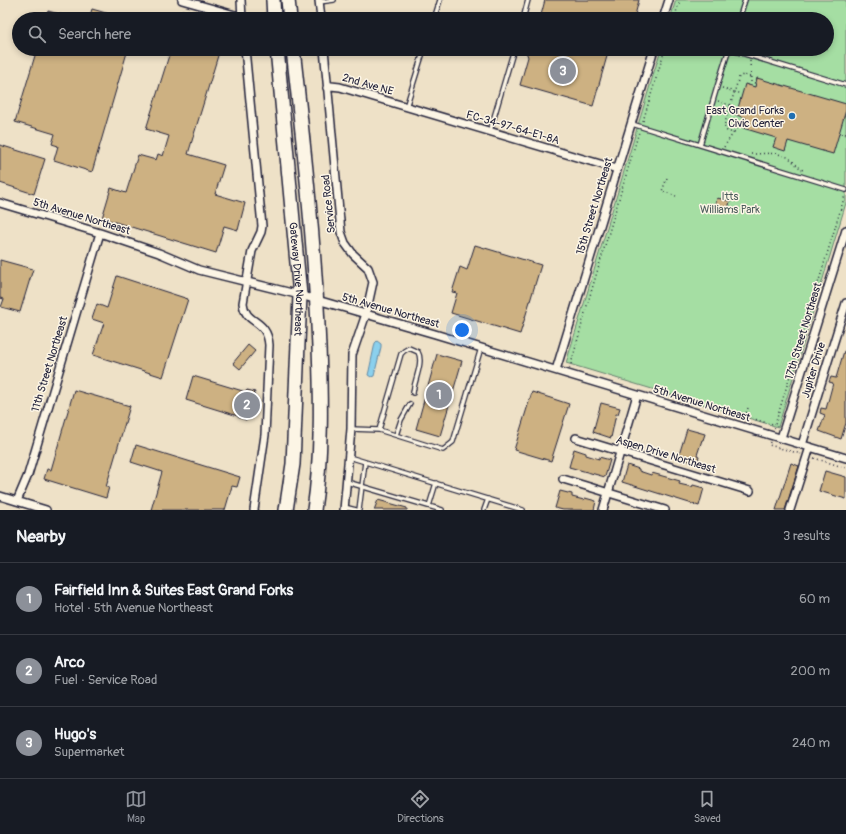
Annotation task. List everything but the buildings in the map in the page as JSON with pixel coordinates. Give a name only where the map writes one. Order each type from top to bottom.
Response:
[{"type":"highway","points":[[273,0],[274,12]]},
{"type":"highway","points":[[288,0],[289,12]]},
{"type":"highway","name":"Gateway Drive Northeast","points":[[278,56],[300,295],[293,464],[286,510]]},
{"type":"highway","name":"Gateway Drive Northeast","points":[[295,56],[313,239],[317,300],[320,397],[318,482],[314,510]]},
{"type":"street","points":[[182,0],[222,12]]},
{"type":"street","points":[[241,0],[242,12]]},
{"type":"street","points":[[665,12],[669,0]]},
{"type":"street","points":[[319,1],[320,12]]},
{"type":"street","points":[[246,56],[262,226],[261,232],[252,251],[243,298],[244,311],[248,316],[259,323],[265,330],[269,339],[265,435],[254,510]]},
{"type":"street","name":"Service Road","points":[[325,56],[341,232],[349,249],[368,268],[373,282],[366,314],[352,355],[351,429],[344,508]]},
{"type":"street","name":"15th Street Northeast","points":[[556,370],[652,56]]},
{"type":"street","name":"2nd Ave NE","points":[[327,88],[331,86],[340,87],[403,106]]},
{"type":"street","name":"FC-34-97-64-E1-8A","points":[[403,106],[617,169]]},
{"type":"street","name":"5th Avenue Northeast","points":[[0,203],[100,233],[159,253],[199,270],[300,295],[366,314],[846,458]]},
{"type":"street","name":"17th Street Northeast","points":[[781,438],[846,230]]},
{"type":"street","name":"11th Street Northeast","points":[[17,501],[28,475],[100,233]]},
{"type":"street","name":"Jupiter Drive","points":[[802,445],[846,303]]},
{"type":"street","points":[[603,510],[637,395]]},
{"type":"street","name":"Aspen Drive Northeast","points":[[576,438],[750,491]]},
{"type":"street","points":[[790,510],[810,447]]},
{"type":"street","points":[[563,479],[665,510]]},
{"type":"street","points":[[0,496],[46,510]]},
{"type":"lane","points":[[319,1],[334,0]]},
{"type":"lane","points":[[436,12],[440,0]]},
{"type":"lane","points":[[525,12],[528,0]]},
{"type":"lane","points":[[741,12],[745,0]]},
{"type":"lane","points":[[403,106],[407,104],[422,56]]},
{"type":"lane","points":[[490,131],[512,56]]},
{"type":"lane","points":[[700,145],[727,56]]},
{"type":"lane","points":[[752,56],[846,85]]},
{"type":"lane","points":[[631,123],[846,190]]},
{"type":"lane","points":[[379,430],[401,354],[404,350],[409,348],[418,352],[421,360],[413,393]]},
{"type":"lane","points":[[351,429],[379,430],[443,450],[453,442],[481,348]]},
{"type":"lane","points":[[396,436],[401,420],[410,404]]},
{"type":"lane","points":[[349,457],[523,510]]},
{"type":"lane","points":[[344,508],[357,510],[365,462]]},
{"type":"lane","points":[[347,482],[442,510]]},
{"type":"lane","points":[[429,506],[436,483]]},
{"type":"lane","points":[[484,510],[488,499]]},
{"type":"path","points":[[676,12],[680,0]]},
{"type":"path","points":[[568,374],[586,309],[663,56]]},
{"type":"path","points":[[749,56],[752,82],[755,83]]},
{"type":"path","points":[[734,132],[727,131],[724,126],[734,92],[741,75],[751,77]]},
{"type":"path","points":[[717,87],[741,94]]},
{"type":"path","points":[[713,100],[737,108]]},
{"type":"path","points":[[722,152],[723,147],[740,124],[743,125]]},
{"type":"path","points":[[841,133],[846,134]]},
{"type":"path","points":[[781,155],[782,151]]},
{"type":"path","points":[[747,153],[770,153],[781,155],[790,159],[807,172]]},
{"type":"path","points":[[666,178],[662,191],[676,196]]},
{"type":"path","points":[[772,436],[846,190]]},
{"type":"path","points":[[748,408],[745,416],[770,424],[776,423]]},
{"type":"green space","name":"Itts Williams Park","points":[[676,0],[846,0],[846,203],[778,427],[566,363],[659,56],[834,56],[834,12],[672,12]]},
{"type":"water","points":[[377,341],[381,344],[381,347],[374,376],[371,377],[368,375],[375,343]]},
{"type":"place","name":"Hugo's","points":[[563,71]]},
{"type":"place","name":"East Grand Forks Civic Center","points":[[792,116]]},
{"type":"place","name":"Fairfield Inn & Suites East Grand Forks","points":[[439,395]]},
{"type":"place","name":"Arco","points":[[247,405]]}]
